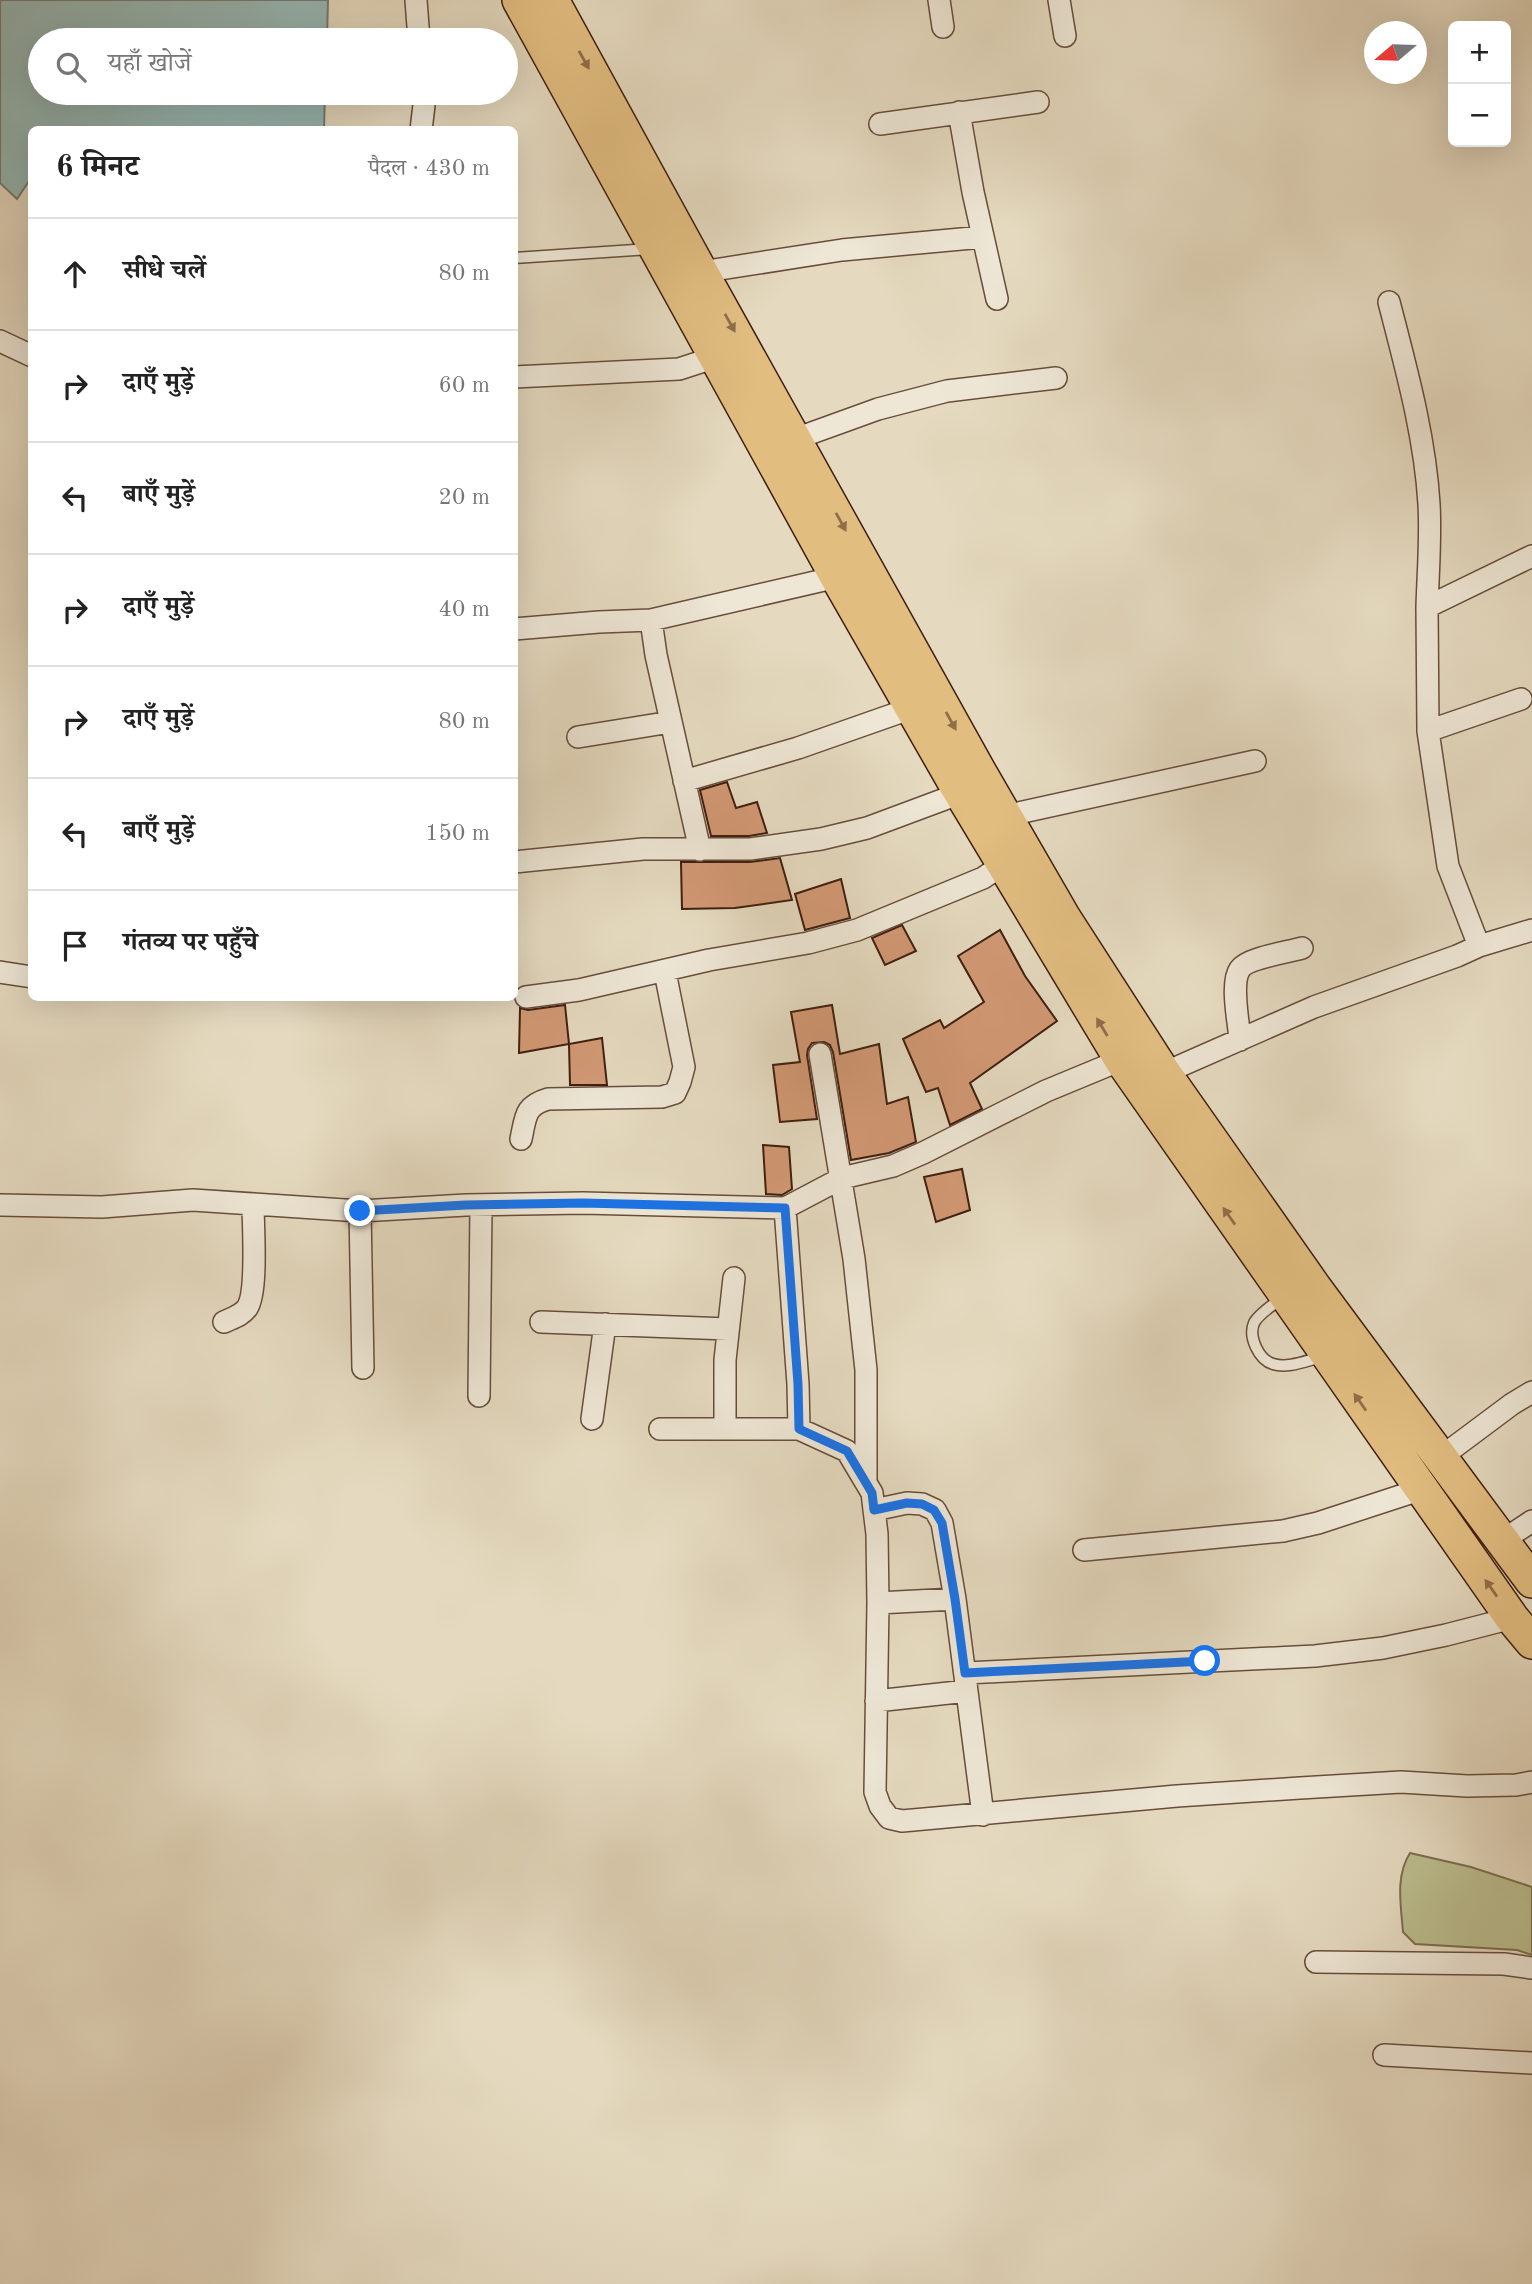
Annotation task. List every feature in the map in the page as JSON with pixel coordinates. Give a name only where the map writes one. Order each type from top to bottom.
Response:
[{"type":"main road","points":[[519,0],[837,577],[1003,864],[1144,1061],[1532,1581]]},
{"type":"main road","points":[[552,0],[701,272],[1144,1061],[1285,1295],[1522,1630]]},
{"type":"street","points":[[416,0],[418,28]]},
{"type":"street","points":[[939,0],[943,27]]},
{"type":"street","points":[[1059,0],[1065,36]]},
{"type":"street","points":[[880,124],[1038,102]]},
{"type":"street","points":[[421,126],[424,105]]},
{"type":"street","points":[[959,112],[973,192],[997,299]]},
{"type":"street","points":[[701,272],[842,250],[983,237]]},
{"type":"street","points":[[1389,302],[1424,457],[1429,504],[1429,731],[1448,866],[1479,946]]},
{"type":"street","points":[[0,341],[28,354]]},
{"type":"street","points":[[518,377],[679,369],[716,357]]},
{"type":"street","points":[[795,439],[878,409],[947,391],[1056,377]]},
{"type":"street","points":[[1427,607],[1532,556]]},
{"type":"street","points":[[518,629],[652,620],[837,577]]},
{"type":"street","points":[[652,620],[656,655],[700,850]]},
{"type":"street","points":[[1429,731],[1521,699]]},
{"type":"street","points":[[684,781],[798,748],[912,708]]},
{"type":"street","points":[[578,737],[671,722]]},
{"type":"street","points":[[1005,816],[1255,761]]},
{"type":"street","points":[[518,862],[643,849],[750,849],[821,839],[867,828],[961,793]]},
{"type":"street","points":[[526,997],[579,990],[709,960],[808,943],[857,930],[973,883],[1003,864]]},
{"type":"street","points":[[0,1205],[102,1207],[193,1200],[360,1211],[583,1203],[785,1208],[842,1178],[894,1166],[923,1153],[1046,1091],[1144,1061],[1240,1040],[1314,1007],[1532,929]]},
{"type":"street","points":[[1240,1040],[1235,982],[1241,968],[1249,963],[1303,948]]},
{"type":"street","points":[[0,972],[28,976]]},
{"type":"street","points":[[521,1139],[528,1110],[533,1103],[548,1099],[662,1097],[675,1093],[684,1067],[665,972]]},
{"type":"street","points":[[820,1054],[854,1259],[866,1370],[866,1481]]},
{"type":"street","points":[[224,1322],[241,1315],[249,1306],[253,1286],[253,1204]]},
{"type":"street","points":[[479,1396],[481,1205]]},
{"type":"street","points":[[785,1208],[799,1429]]},
{"type":"street","points":[[360,1211],[363,1368]]},
{"type":"street","points":[[725,1429],[725,1360],[733,1278]]},
{"type":"street","points":[[541,1322],[728,1329]]},
{"type":"street","points":[[592,1419],[605,1324]]},
{"type":"street","points":[[1441,1457],[1532,1392]]},
{"type":"street","points":[[660,1429],[799,1429],[847,1451],[866,1481],[872,1493],[877,1534],[875,1792],[880,1806],[889,1818],[902,1821],[1177,1796],[1401,1782],[1492,1786],[1532,1783]]},
{"type":"street","points":[[1084,1550],[1283,1531],[1318,1523],[1422,1489]]},
{"type":"street","points":[[874,1510],[907,1503],[922,1504],[934,1510],[942,1523],[955,1599],[983,1815]]},
{"type":"street","points":[[1502,1541],[1532,1521]]},
{"type":"street","points":[[878,1602],[955,1599]]},
{"type":"street","points":[[876,1701],[966,1682],[1315,1656],[1383,1648],[1446,1635],[1522,1630]]},
{"type":"street","points":[[1316,1962],[1504,1964],[1532,1968]]},
{"type":"street","points":[[1384,2055],[1532,2063]]},
{"type":"lane","points":[[518,258],[656,248]]},
{"type":"lane","points":[[1285,1295],[1254,1323],[1256,1347],[1264,1359],[1274,1364],[1287,1365],[1328,1356]]},
{"type":"green space","points":[[1410,1853],[1471,1867],[1532,1887],[1532,1955],[1517,1950],[1415,1944],[1403,1932],[1400,1902],[1402,1871]]},
{"type":"water","points":[[0,0],[328,0],[327,28],[28,28],[28,105],[325,105],[324,126],[28,126],[28,182],[17,199],[0,183]]},
{"type":"building","points":[[727,782],[736,808],[757,802],[767,833],[711,836],[700,790]]},
{"type":"building","points":[[780,858],[792,900],[735,908],[682,909],[681,862],[750,862]]},
{"type":"building","points":[[841,879],[850,918],[805,930],[795,894]]},
{"type":"building","points":[[902,925],[916,951],[885,965],[872,938]]},
{"type":"building","points":[[1000,930],[1025,976],[1057,1021],[970,1083],[982,1109],[950,1125],[938,1088],[926,1092],[903,1039],[940,1020],[944,1028],[984,1002],[958,956]]},
{"type":"building","points":[[565,1005],[569,1044],[519,1053],[520,1008],[528,1010]]},
{"type":"building","points":[[832,1005],[840,1054],[879,1044],[887,1104],[908,1097],[916,1142],[889,1153],[851,1160],[833,1052],[830,1045],[824,1042],[812,1043],[807,1055],[817,1119],[780,1122],[773,1065],[800,1062],[791,1012]]},
{"type":"building","points":[[602,1038],[607,1085],[570,1085],[569,1044]]},
{"type":"building","points":[[763,1145],[789,1147],[792,1189],[782,1195],[766,1194]]},
{"type":"building","points":[[962,1169],[970,1210],[936,1222],[924,1177]]},
{"type":"route","points":[[360,1211],[466,1205],[583,1203],[785,1208],[799,1429],[847,1451],[872,1493],[874,1510],[907,1503],[922,1504],[934,1510],[942,1523],[965,1673],[1205,1661]]}]
